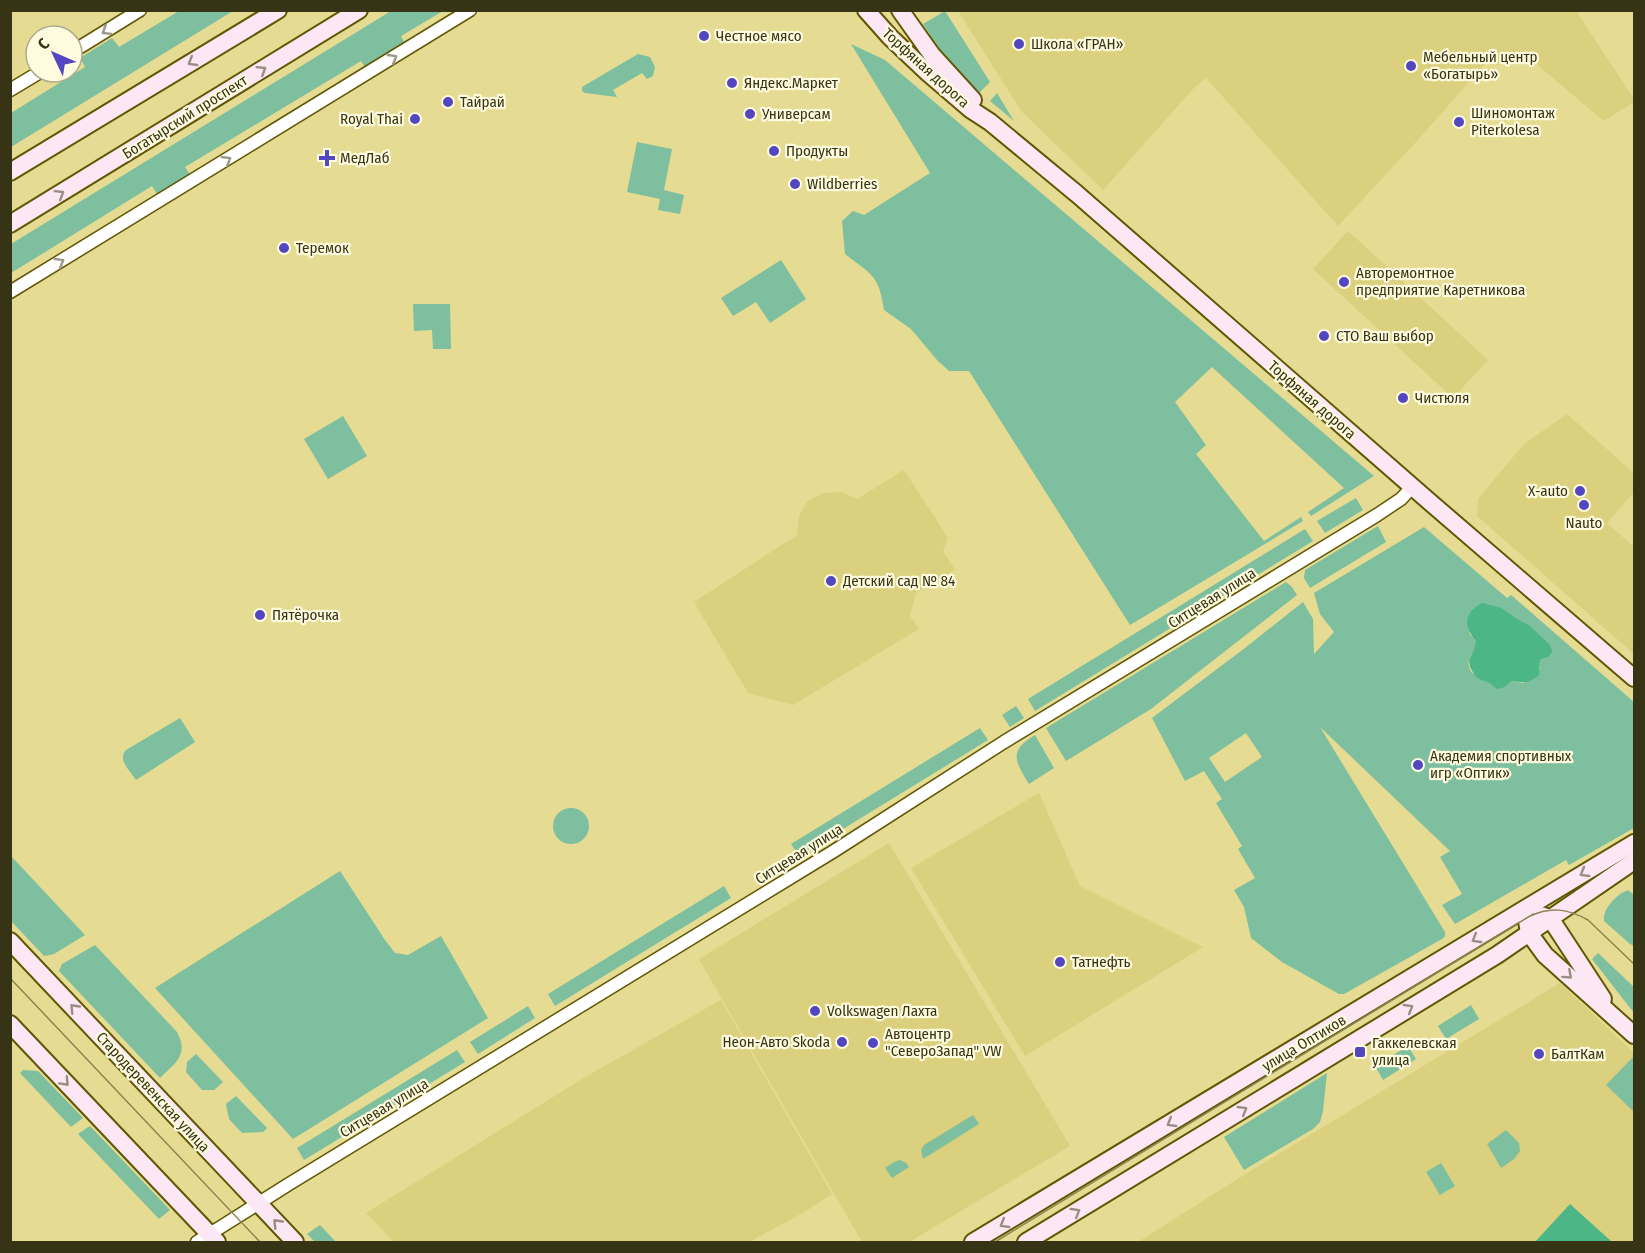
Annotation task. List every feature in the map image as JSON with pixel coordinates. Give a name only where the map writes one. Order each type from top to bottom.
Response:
[{"type":"main road","points":[[10,172],[278,10]]},
{"type":"main road","name":"Богатырский проспект","points":[[10,224],[359,10]]},
{"type":"main road","name":"Торфяная дорога","points":[[866,10],[890,37],[928,73],[1077,194],[1412,487],[1635,678]]},
{"type":"main road","name":"Торфяная дорога","points":[[904,16],[932,55],[976,103],[990,122]]},
{"type":"main road","name":"улица Оптиков","points":[[973,1242],[1635,843]]},
{"type":"main road","name":"улица Оптиков","points":[[1026,1242],[1486,961],[1635,861]]},
{"type":"main road","points":[[1615,1017],[1550,918],[1526,909],[1528,933],[1545,955],[1635,1035]]},
{"type":"main road","name":"Стародеревенская улица","points":[[10,941],[295,1242]]},
{"type":"main road","points":[[10,1024],[208,1240]]},
{"type":"street","points":[[84,45],[140,10]]},
{"type":"street","points":[[10,292],[470,10]]},
{"type":"street","points":[[10,90],[24,82]]},
{"type":"street","name":"Ситцевая улица","points":[[208,1240],[258,1204],[834,851],[1004,742],[1368,520],[1401,499],[1412,487]]},
{"type":"shaded area","points":[[958,11],[1576,11],[1634,102],[1604,121],[1529,58],[1519,58],[1498,65],[1485,64],[1338,226],[1206,78],[1193,89],[1103,190],[1022,112]]},
{"type":"shaded area","points":[[1348,231],[1488,360],[1453,398],[1313,269]]},
{"type":"shaded area","points":[[1567,414],[1634,473],[1634,492],[1607,523],[1634,547],[1634,654],[1477,516],[1478,499],[1524,444]]},
{"type":"shaded area","name":"Детский сад № 84","points":[[904,470],[948,538],[943,551],[955,570],[916,593],[910,616],[919,629],[793,705],[748,693],[694,602],[797,535],[799,516],[807,502],[823,493],[842,492],[857,499]]},
{"type":"shaded area","points":[[1039,793],[1080,886],[1203,947],[1025,1056],[911,868]]},
{"type":"shaded area","name":"Автоцентр \"СевероЗапад\" VW","points":[[889,843],[1070,1146],[909,1242],[862,1242],[699,959]]},
{"type":"shaded area","points":[[1560,983],[1634,1053],[1634,1242],[1138,1242],[1244,1175]]},
{"type":"shaded area","points":[[721,1000],[832,1194],[806,1211],[749,1242],[394,1242],[366,1213],[587,1076]]},
{"type":"green space","points":[[179,11],[233,11],[11,147],[11,113],[58,84],[84,84],[84,56],[112,38],[119,47]]},
{"type":"green space","points":[[391,11],[443,11],[401,36],[405,44],[366,69],[361,61],[185,167],[190,175],[157,194],[152,186],[11,273],[11,244]]},
{"type":"green space","points":[[945,11],[990,82],[979,93],[955,73],[923,24]]},
{"type":"green space","points":[[851,44],[885,60],[1374,476],[1311,516],[1308,512],[1344,488],[1212,367],[1175,402],[1206,445],[1196,454],[1264,541],[1301,517],[1303,521],[1130,625],[969,371],[949,371],[911,329],[884,310],[877,282],[845,254],[842,221],[853,211],[864,215],[930,173]]},
{"type":"green space","points":[[638,54],[650,57],[655,67],[653,76],[647,79],[642,73],[613,90],[617,97],[582,91],[582,87]]},
{"type":"green space","points":[[997,93],[1014,121],[990,101]]},
{"type":"green space","points":[[637,142],[672,149],[664,190],[684,195],[680,214],[658,210],[660,199],[627,192]]},
{"type":"green space","points":[[781,260],[806,299],[770,323],[756,302],[733,316],[721,298]]},
{"type":"green space","points":[[413,304],[450,304],[451,349],[433,349],[432,330],[414,331]]},
{"type":"green space","points":[[343,416],[367,456],[328,479],[304,439]]},
{"type":"green space","points":[[1356,498],[1363,510],[1325,533],[1317,521]]},
{"type":"green space","points":[[1378,526],[1386,542],[1310,588],[1304,578],[1305,570]]},
{"type":"green space","points":[[1424,527],[1507,598],[1511,595],[1634,702],[1634,828],[1569,865],[1566,860],[1455,924],[1442,905],[1462,894],[1440,857],[1450,851],[1320,727],[1445,932],[1442,939],[1344,994],[1339,994],[1282,962],[1251,938],[1244,907],[1234,890],[1255,878],[1238,849],[1242,846],[1216,803],[1222,799],[1204,771],[1185,781],[1152,718],[1303,602],[1313,619],[1314,654],[1334,632],[1320,614],[1314,593]],"holes":[[[1502,608],[1529,625],[1548,657],[1540,660],[1540,669],[1523,683],[1512,681],[1505,687],[1475,676],[1469,666],[1476,641],[1469,633]],[[1246,733],[1262,757],[1225,782],[1209,758]]]},
{"type":"green space","points":[[1305,529],[1313,541],[1035,711],[1028,699]]},
{"type":"green space","points":[[1286,582],[1297,595],[1151,709],[1066,761],[1046,728]]},
{"type":"green space","points":[[1482,603],[1502,608],[1529,625],[1550,645],[1552,652],[1548,657],[1540,660],[1539,675],[1536,678],[1527,682],[1512,681],[1505,687],[1497,689],[1475,676],[1469,660],[1476,641],[1469,630],[1467,620],[1472,611]]},
{"type":"green space","points":[[1016,706],[1024,718],[1010,727],[1002,715]]},
{"type":"green space","points":[[180,718],[195,742],[136,780],[124,761],[126,750]]},
{"type":"green space","points":[[980,728],[988,740],[799,856],[791,844]]},
{"type":"green space","points":[[1035,735],[1054,768],[1029,784],[1020,769],[1017,757],[1021,746]]},
{"type":"green space","points":[[571,808],[584,813],[589,826],[584,839],[571,844],[558,839],[553,826],[558,813]]},
{"type":"green space","points":[[10,856],[85,935],[54,954],[44,956],[11,921]]},
{"type":"green space","points":[[340,871],[395,953],[408,955],[441,936],[488,1018],[293,1139],[155,988]]},
{"type":"green space","points":[[724,886],[731,898],[555,1006],[548,994]]},
{"type":"green space","points":[[1628,890],[1634,895],[1634,946],[1604,921],[1605,912],[1611,902]]},
{"type":"green space","points":[[95,945],[177,1032],[182,1047],[179,1058],[160,1078],[59,971],[62,964]]},
{"type":"green space","points":[[1598,953],[1634,987],[1634,1013],[1592,959]]},
{"type":"green space","points":[[1471,1005],[1479,1019],[1446,1039],[1438,1026]]},
{"type":"green space","points":[[528,1006],[535,1018],[478,1054],[470,1042]]},
{"type":"green space","points":[[1408,1046],[1416,1059],[1383,1080],[1375,1066]]},
{"type":"green space","points":[[457,1050],[465,1062],[304,1160],[297,1148]]},
{"type":"green space","points":[[196,1054],[223,1082],[214,1090],[202,1090],[186,1072],[187,1062]]},
{"type":"green space","points":[[1633,1057],[1634,1059],[1634,1112],[1606,1085]]},
{"type":"green space","points":[[23,1070],[38,1071],[83,1118],[71,1127],[20,1073]]},
{"type":"green space","points":[[1327,1073],[1320,1122],[1313,1129],[1244,1170],[1224,1137]]},
{"type":"green space","points":[[236,1096],[267,1128],[263,1132],[242,1133],[229,1119],[226,1104]]},
{"type":"green space","points":[[973,1115],[979,1124],[923,1159],[921,1150],[924,1145]]},
{"type":"green space","points":[[90,1126],[170,1210],[159,1219],[78,1134]]},
{"type":"green space","points":[[1506,1130],[1519,1143],[1520,1151],[1514,1159],[1501,1168],[1487,1144]]},
{"type":"green space","points":[[900,1160],[909,1167],[892,1178],[885,1168]]},
{"type":"green space","points":[[1441,1163],[1455,1186],[1440,1195],[1426,1172]]},
{"type":"green space","points":[[1570,1204],[1612,1242],[1535,1242]]},
{"type":"green space","points":[[320,1225],[336,1242],[315,1242],[307,1234]]},
{"type":"tram line","points":[[995,1242],[1530,916],[1552,910],[1566,911],[1581,916],[1634,964]]},
{"type":"tram line","points":[[10,978],[260,1242]]},
{"type":"place","name":"Честное мясо","points":[[704,36]]},
{"type":"place","name":"Школа «ГРАН»","points":[[1019,44]]},
{"type":"place","name":"Мебельный центр «Богатырь»","points":[[1411,66]]},
{"type":"place","name":"Яндекс.Маркет","points":[[732,83]]},
{"type":"place","name":"Тайрай","points":[[448,102]]},
{"type":"place","name":"Универсам","points":[[750,114]]},
{"type":"place","name":"Royal Thai","points":[[415,119]]},
{"type":"place","name":"Шиномонтаж Piterkolesa","points":[[1459,122]]},
{"type":"place","name":"Продукты","points":[[774,151]]},
{"type":"place","name":"МедЛаб","points":[[327,158]]},
{"type":"place","name":"Wildberries","points":[[795,184]]},
{"type":"place","name":"Теремок","points":[[284,248]]},
{"type":"place","name":"Авторемонтное предприятие Каретникова","points":[[1344,282]]},
{"type":"place","name":"СТО Ваш выбор","points":[[1324,336]]},
{"type":"place","name":"Чистюля","points":[[1403,398]]},
{"type":"place","name":"X-auto","points":[[1580,491]]},
{"type":"place","name":"Nauto","points":[[1584,505]]},
{"type":"place","name":"Детский сад № 84","points":[[831,581]]},
{"type":"place","name":"Пятёрочка","points":[[260,615]]},
{"type":"place","name":"Академия спортивных игр «Оптик»","points":[[1418,765]]},
{"type":"place","name":"Татнефть","points":[[1060,962]]},
{"type":"place","name":"Volkswagen Лахта","points":[[815,1011]]},
{"type":"place","name":"Неон-Авто Skoda","points":[[842,1042]]},
{"type":"place","name":"Автоцентр \"СевероЗапад\" VW","points":[[873,1043]]},
{"type":"place","name":"Гаккелевская улица","points":[[1360,1052]]},
{"type":"place","name":"БалтКам","points":[[1539,1054]]}]
